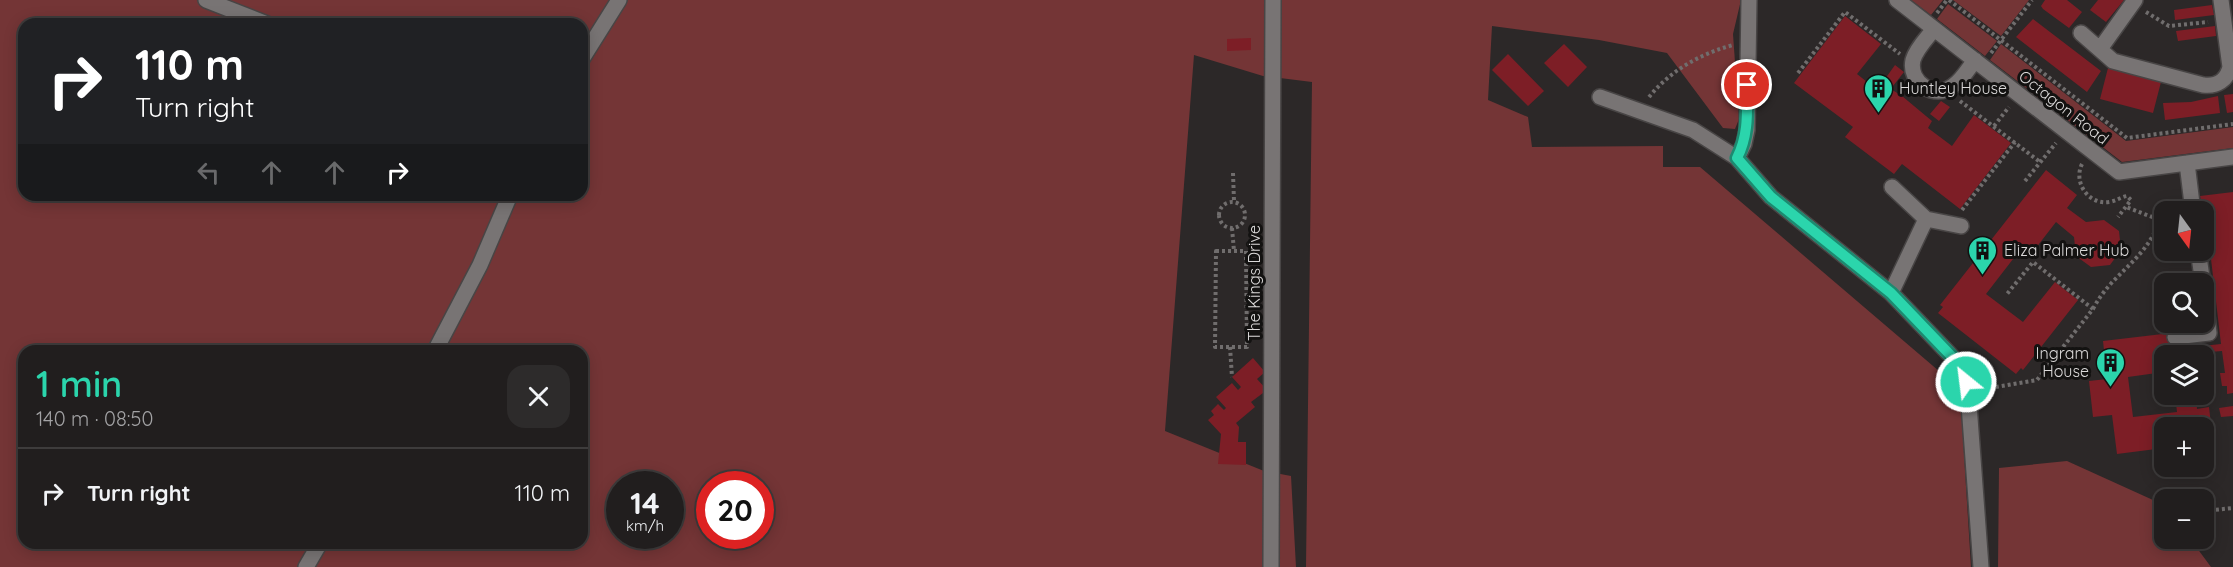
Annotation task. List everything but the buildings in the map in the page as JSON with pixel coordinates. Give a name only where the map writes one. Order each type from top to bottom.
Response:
[{"type":"street","points":[[206,0],[252,18]]},
{"type":"street","points":[[588,49],[619,0]]},
{"type":"street","name":"The Kings Drive","points":[[1271,567],[1273,0]]},
{"type":"street","points":[[1737,158],[1744,144],[1746,130],[1749,0]]},
{"type":"street","name":"Octagon Road","points":[[1896,0],[2119,172],[2233,157]]},
{"type":"street","points":[[2081,33],[2114,61],[2203,85],[2216,85],[2226,77],[2230,67],[2221,0]]},
{"type":"street","points":[[2100,49],[2134,2]]},
{"type":"street","points":[[1934,29],[1913,58],[1914,74],[1923,87],[1938,92],[1946,90],[1978,63]]},
{"type":"street","points":[[1600,97],[1693,130],[1737,158],[1771,197],[1891,293],[1957,362],[1968,391],[1981,567]]},
{"type":"street","points":[[2187,163],[2192,201]]},
{"type":"street","points":[[1892,188],[1926,219],[1960,226]]},
{"type":"street","points":[[438,345],[480,265],[507,201]]},
{"type":"street","points":[[1891,293],[1926,219]]},
{"type":"street","points":[[2175,337],[2209,333]]},
{"type":"street","points":[[306,567],[316,549]]},
{"type":"path","points":[[1949,0],[2127,138],[2233,124]]},
{"type":"path","points":[[1978,63],[2001,40],[2032,0]]},
{"type":"path","points":[[2134,2],[2169,26],[2223,20]]},
{"type":"path","points":[[1798,73],[1845,12],[1905,58]]},
{"type":"path","points":[[1638,110],[1661,82],[1686,64],[1712,51],[1748,40]]},
{"type":"path","points":[[1954,96],[2040,162]]},
{"type":"path","points":[[1994,126],[2012,103]]},
{"type":"path","points":[[2025,181],[2058,140]]},
{"type":"path","points":[[1960,226],[1960,214],[2015,142]]},
{"type":"path","points":[[2084,160],[2079,177],[2085,193],[2099,202],[2108,203],[2127,196],[2131,200],[2118,217]]},
{"type":"path","points":[[1233,173],[1234,201]]},
{"type":"path","points":[[1234,201],[1243,206],[1246,216],[1242,225],[1233,228],[1223,225],[1219,216],[1221,207],[1234,201]]},
{"type":"path","points":[[1968,391],[2037,380],[2093,309],[2104,290],[2147,248],[2160,220],[2126,207]]},
{"type":"path","points":[[1233,228],[1234,251]]},
{"type":"path","points":[[1216,251],[1246,251],[1247,347],[1230,347],[1215,347],[1216,251]]},
{"type":"path","points":[[2007,294],[2033,262],[2093,309]]},
{"type":"path","points":[[1230,347],[1232,377]]},
{"type":"path","points":[[2214,510],[2233,508]]},
{"type":"shaded area","points":[[0,0],[1741,0],[1733,34],[1739,119],[1735,129],[1723,128],[1667,53],[1599,40],[1492,26],[1488,100],[1528,117],[1532,147],[1663,146],[1663,167],[1700,167],[1960,389],[1971,567],[1306,567],[1312,82],[1263,76],[1194,55],[1165,431],[1264,471],[1291,476],[1296,567],[0,567]]},
{"type":"shaded area","points":[[1911,0],[1943,0],[1931,15]]},
{"type":"shaded area","points":[[1953,0],[2029,0],[2001,36]]},
{"type":"shaded area","points":[[1948,4],[1997,41],[1985,56],[1937,19]]},
{"type":"shaded area","points":[[2001,44],[2126,141],[2233,127],[2233,148],[2122,162],[1990,60]]},
{"type":"shaded area","points":[[2067,461],[2154,500],[2154,549],[2198,549],[2211,567],[1998,567],[1999,468]]},
{"type":"place","name":"Huntley House","points":[[1878,114]]},
{"type":"place","name":"Eliza Palmer Hub","points":[[1983,276]]},
{"type":"place","name":"Ingram House","points":[[2110,388]]},
{"type":"route","points":[[1747,85],[1746,130],[1744,144],[1737,158],[1771,197],[1891,293],[1957,362],[1966,382]]}]
